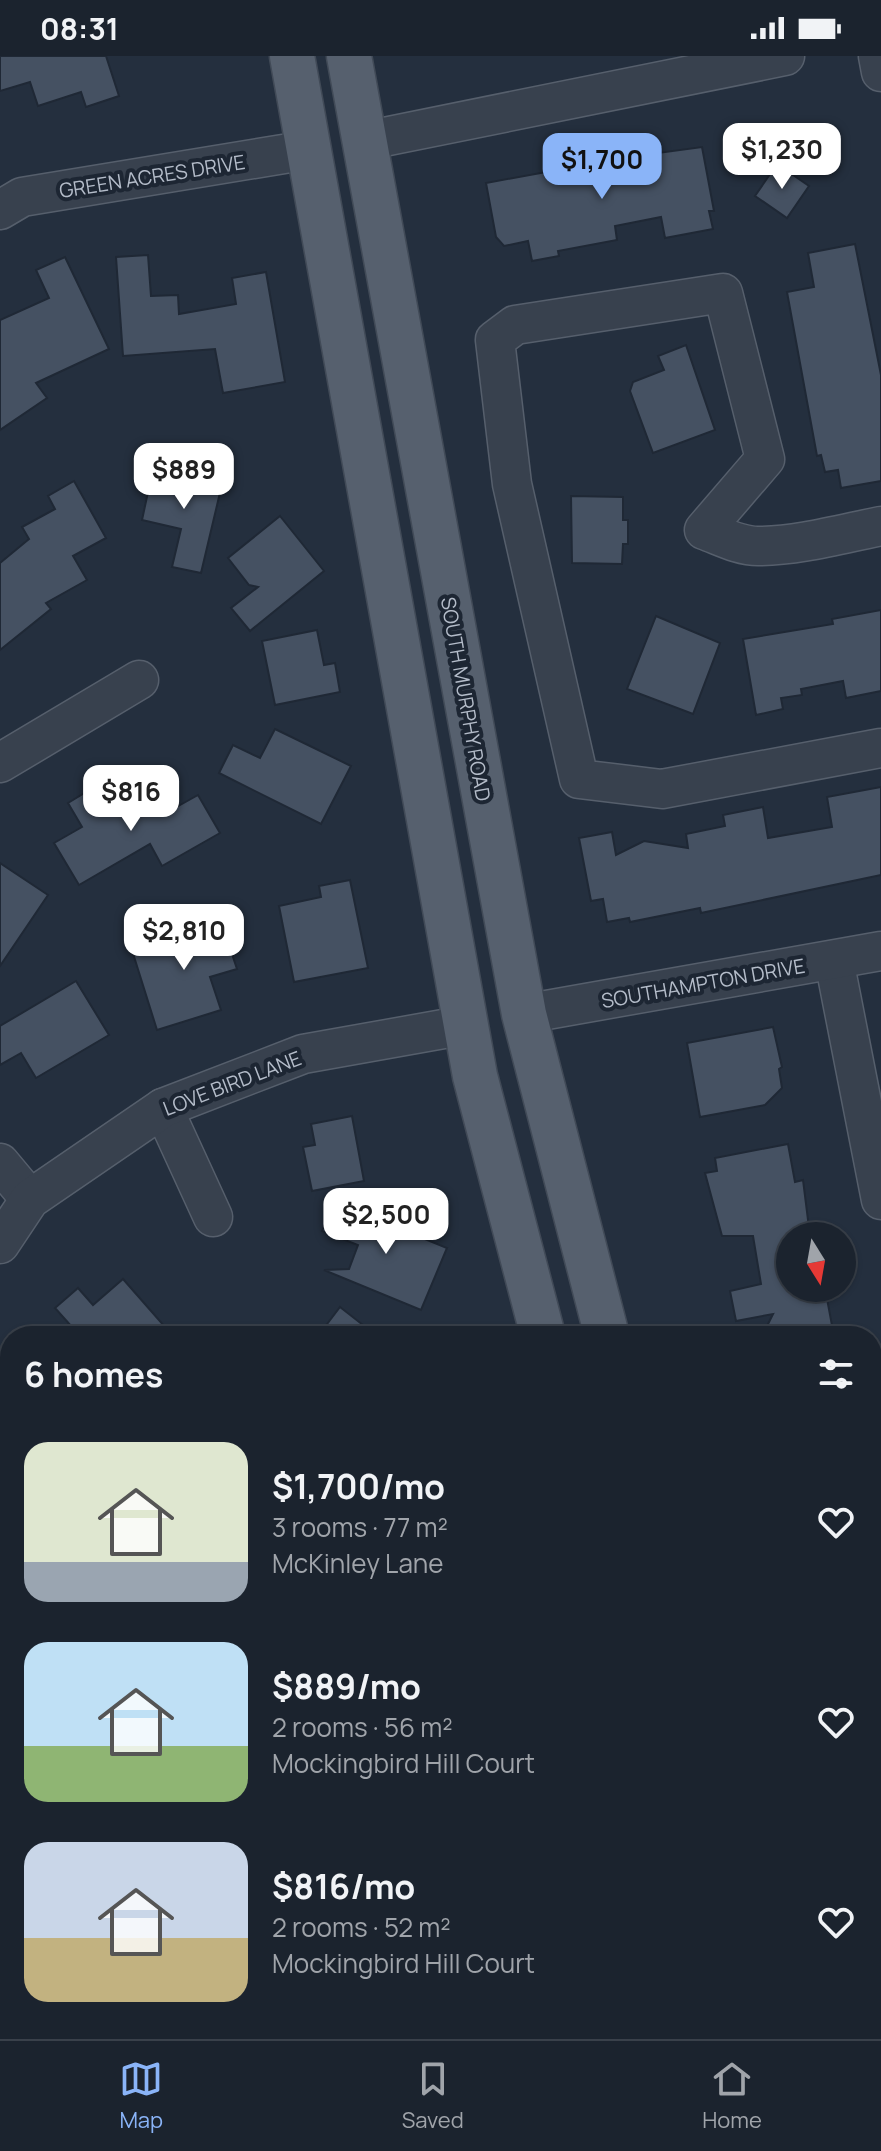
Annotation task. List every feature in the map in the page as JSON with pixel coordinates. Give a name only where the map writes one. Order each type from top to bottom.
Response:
[{"type":"main road","points":[[292,56],[475,1076],[541,1326]]},
{"type":"main road","name":"SOUTH MURPHY ROAD","points":[[349,56],[524,1014],[604,1326]]},
{"type":"main road","points":[[308,150],[364,141]]},
{"type":"main road","points":[[466,1025],[524,1014]]},
{"type":"street","points":[[364,141],[785,56]]},
{"type":"street","points":[[878,56],[881,72]]},
{"type":"street","name":"GREEN ACRES DRIVE","points":[[0,210],[22,197],[308,150]]},
{"type":"street","points":[[881,526],[810,540],[757,546],[742,544],[704,530],[765,459],[723,293],[515,325],[495,340],[512,484],[579,779],[662,789],[881,748]]},
{"type":"street","points":[[0,763],[139,680]]},
{"type":"street","name":"SOUTHAMPTON DRIVE","points":[[524,1014],[881,951]]},
{"type":"street","points":[[834,960],[881,1200]]},
{"type":"street","name":"LOVE BIRD LANE","points":[[0,1244],[30,1199],[163,1108],[303,1054],[466,1025]]},
{"type":"street","points":[[163,1108],[213,1217]]},
{"type":"street","points":[[0,1163],[30,1199]]},
{"type":"building","points":[[0,56],[106,56],[119,96],[86,107],[81,92],[38,106],[30,82],[0,91]]},
{"type":"building","points":[[702,147],[714,211],[709,211],[713,229],[665,238],[661,217],[615,226],[617,240],[558,251],[559,256],[532,261],[528,241],[504,246],[496,237],[486,183]]},
{"type":"building","points":[[777,164],[809,186],[787,218],[755,196]]},
{"type":"building","points":[[855,244],[881,375],[881,481],[841,488],[838,470],[825,472],[821,455],[817,456],[787,292],[814,287],[808,253]]},
{"type":"building","points":[[148,255],[151,296],[178,295],[179,314],[236,304],[232,278],[266,272],[285,382],[223,393],[215,349],[123,356],[116,257]]},
{"type":"building","points":[[65,257],[109,349],[36,383],[47,398],[0,430],[0,320],[49,298],[36,270]]},
{"type":"building","points":[[686,345],[715,430],[653,453],[630,391],[633,382],[664,370],[658,356]]},
{"type":"building","points":[[154,464],[223,480],[201,573],[172,567],[181,529],[142,520]]},
{"type":"building","points":[[74,481],[106,538],[73,556],[87,580],[46,603],[51,609],[0,650],[0,563],[29,539],[22,527],[55,509],[48,496]]},
{"type":"building","points":[[571,496],[623,497],[623,520],[628,520],[628,544],[623,544],[622,564],[572,563]]},
{"type":"building","points":[[280,516],[324,571],[250,631],[231,608],[258,587],[249,585],[228,558]]},
{"type":"building","points":[[881,610],[881,691],[846,698],[843,681],[801,689],[802,695],[781,698],[783,709],[756,715],[743,639],[833,624],[832,619]]},
{"type":"building","points":[[656,616],[720,643],[693,714],[627,689]]},
{"type":"building","points":[[317,630],[324,665],[335,663],[340,692],[275,705],[262,641]]},
{"type":"building","points":[[275,729],[351,766],[321,824],[219,773],[233,745],[260,758]]},
{"type":"building","points":[[96,786],[113,815],[152,793],[164,814],[198,795],[220,833],[162,866],[150,844],[79,885],[54,843],[82,827],[68,803]]},
{"type":"building","points":[[881,787],[881,875],[701,913],[700,908],[630,922],[629,918],[607,922],[603,899],[591,901],[579,838],[612,832],[616,855],[644,841],[688,848],[686,834],[725,826],[723,815],[763,807],[768,838],[832,827],[827,797]]},
{"type":"building","points":[[0,863],[48,895],[0,966]]},
{"type":"building","points":[[350,880],[368,968],[294,982],[279,906],[321,897],[319,886]]},
{"type":"building","points":[[220,918],[237,969],[210,977],[221,1010],[157,1030],[131,947]]},
{"type":"building","points":[[76,981],[109,1035],[36,1078],[21,1053],[0,1065],[0,1026]]},
{"type":"building","points":[[773,1027],[782,1067],[779,1069],[782,1088],[765,1105],[700,1117],[687,1043]]},
{"type":"building","points":[[352,1116],[364,1181],[312,1191],[303,1147],[315,1145],[311,1124]]},
{"type":"building","points":[[788,1144],[795,1182],[803,1180],[808,1222],[776,1222],[776,1302],[828,1302],[832,1326],[767,1326],[773,1314],[736,1321],[730,1291],[761,1284],[753,1236],[722,1236],[705,1173],[717,1171],[715,1158]]},
{"type":"building","points":[[334,1202],[447,1248],[421,1310],[324,1270],[349,1269],[358,1245],[322,1231]]},
{"type":"building","points":[[123,1279],[164,1326],[71,1326],[55,1308],[78,1288],[93,1305]]},
{"type":"building","points":[[340,1307],[364,1326],[326,1326]]}]
